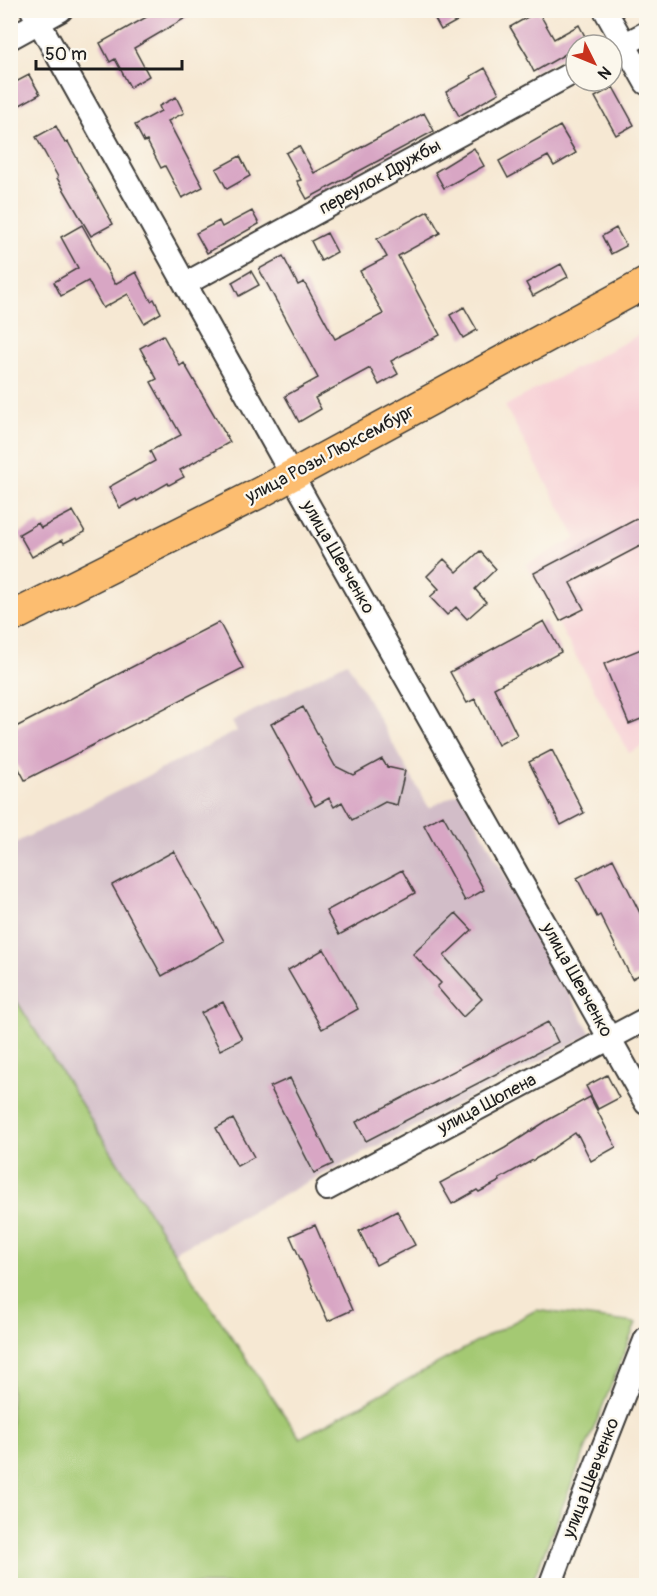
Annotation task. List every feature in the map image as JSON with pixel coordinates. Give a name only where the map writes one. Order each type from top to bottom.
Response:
[{"type":"main road","name":"улица Розы Люксембург","points":[[10,618],[292,475],[646,283]]},
{"type":"street","points":[[10,38],[35,16],[61,10]]},
{"type":"street","points":[[604,10],[612,33]]},
{"type":"street","name":"улица Шевченко","points":[[35,16],[646,1103]]},
{"type":"street","points":[[624,45],[646,33]]},
{"type":"street","points":[[624,56],[646,83]]},
{"type":"street","name":"переулок Дружбы","points":[[185,284],[564,78]]},
{"type":"street","name":"улица Шопена","points":[[327,1189],[646,1019]]},
{"type":"street","name":"улица Шевченко","points":[[550,1586],[646,1338]]},
{"type":"shaded area","points":[[646,331],[646,744],[629,753],[526,565],[576,538],[505,406]]},
{"type":"shaded area","points":[[347,662],[429,808],[460,792],[591,1034],[174,1252],[11,992],[11,845],[237,731],[232,722]]},
{"type":"green space","points":[[11,992],[174,1252],[300,1438],[536,1310],[636,1323],[531,1585],[11,1585]]},
{"type":"building","points":[[159,10],[199,10],[134,48],[149,76],[130,87],[115,59],[110,62],[100,43]]},
{"type":"building","points":[[430,10],[477,10],[441,30]]},
{"type":"building","points":[[538,11],[554,39],[564,33],[564,55],[534,72],[510,27]]},
{"type":"building","points":[[579,25],[583,33],[565,33]]},
{"type":"building","points":[[485,68],[499,93],[459,116],[446,92]]},
{"type":"building","points":[[29,75],[40,94],[20,105],[10,85]]},
{"type":"building","points":[[602,93],[616,93],[634,125],[616,135],[595,97]]},
{"type":"building","points":[[176,97],[184,113],[168,121],[203,187],[182,198],[165,166],[161,168],[147,141],[144,142],[135,125],[161,111],[159,106]]},
{"type":"building","points":[[424,113],[434,131],[307,199],[297,181],[301,180],[286,153],[299,146],[314,173]]},
{"type":"building","points":[[56,126],[65,143],[68,142],[113,224],[91,236],[36,137]]},
{"type":"building","points":[[560,126],[576,153],[554,166],[548,156],[508,178],[499,161]]},
{"type":"building","points":[[474,148],[484,166],[444,188],[435,172]]},
{"type":"building","points":[[240,156],[250,176],[227,189],[216,169]]},
{"type":"building","points":[[252,211],[259,224],[207,253],[196,233],[219,221],[222,227]]},
{"type":"building","points":[[428,211],[440,233],[398,256],[440,335],[391,361],[398,374],[379,385],[370,368],[315,398],[321,409],[299,422],[285,396],[318,378],[259,269],[283,256],[298,285],[304,282],[335,339],[383,314],[360,271],[387,257],[377,239]]},
{"type":"building","points":[[82,225],[115,284],[136,272],[151,301],[154,299],[161,313],[144,323],[128,294],[103,308],[88,281],[61,296],[54,282],[78,268],[61,237]]},
{"type":"building","points":[[616,228],[626,246],[611,254],[602,236]]},
{"type":"building","points":[[327,233],[337,252],[321,261],[311,241]]},
{"type":"building","points":[[561,264],[568,277],[533,296],[526,283]]},
{"type":"building","points":[[251,271],[259,285],[239,296],[232,282]]},
{"type":"building","points":[[464,307],[477,330],[463,338],[450,315]]},
{"type":"building","points":[[163,335],[180,366],[184,363],[230,442],[180,470],[184,477],[120,508],[109,487],[155,461],[150,451],[181,435],[151,382],[157,379],[140,348]]},
{"type":"building","points":[[73,511],[85,532],[64,543],[62,540],[32,557],[19,534],[38,523],[41,528]]},
{"type":"building","points":[[646,514],[646,543],[570,583],[584,609],[560,621],[534,573]]},
{"type":"building","points":[[480,551],[496,569],[475,589],[486,602],[467,619],[456,607],[447,615],[430,597],[439,589],[427,576],[444,559],[457,572]]},
{"type":"building","points":[[544,621],[561,652],[494,688],[517,735],[498,745],[475,699],[467,703],[450,672]]},
{"type":"building","points":[[219,622],[243,668],[25,780],[10,752],[10,730]]},
{"type":"building","points":[[646,647],[646,717],[629,724],[604,664]]},
{"type":"building","points":[[303,707],[335,766],[353,775],[382,759],[387,767],[405,771],[397,805],[385,802],[352,820],[342,802],[334,807],[329,798],[315,806],[271,724]]},
{"type":"building","points":[[552,750],[584,813],[561,825],[529,762]]},
{"type":"building","points":[[443,815],[484,890],[465,901],[424,825]]},
{"type":"building","points":[[174,851],[224,941],[162,976],[112,885]]},
{"type":"building","points":[[613,859],[642,917],[646,915],[646,971],[632,979],[600,915],[597,917],[577,878]]},
{"type":"building","points":[[402,870],[415,893],[339,935],[326,911]]},
{"type":"building","points":[[456,913],[472,930],[444,956],[482,999],[463,1017],[437,987],[441,983],[413,954]]},
{"type":"building","points":[[324,949],[358,1009],[322,1029],[288,970]]},
{"type":"building","points":[[223,1002],[242,1039],[220,1050],[201,1013]]},
{"type":"building","points":[[548,1022],[558,1042],[366,1141],[356,1122]]},
{"type":"building","points":[[607,1075],[619,1098],[598,1109],[586,1086]]},
{"type":"building","points":[[290,1078],[333,1164],[314,1173],[270,1087]]},
{"type":"building","points":[[590,1097],[616,1147],[591,1161],[575,1133],[544,1154],[499,1179],[500,1181],[479,1192],[477,1190],[452,1204],[440,1183],[505,1148],[548,1120]]},
{"type":"building","points":[[233,1119],[254,1157],[237,1166],[216,1128]]},
{"type":"building","points":[[397,1211],[415,1245],[376,1265],[359,1231]]},
{"type":"building","points":[[315,1225],[352,1310],[328,1321],[290,1236]]}]
